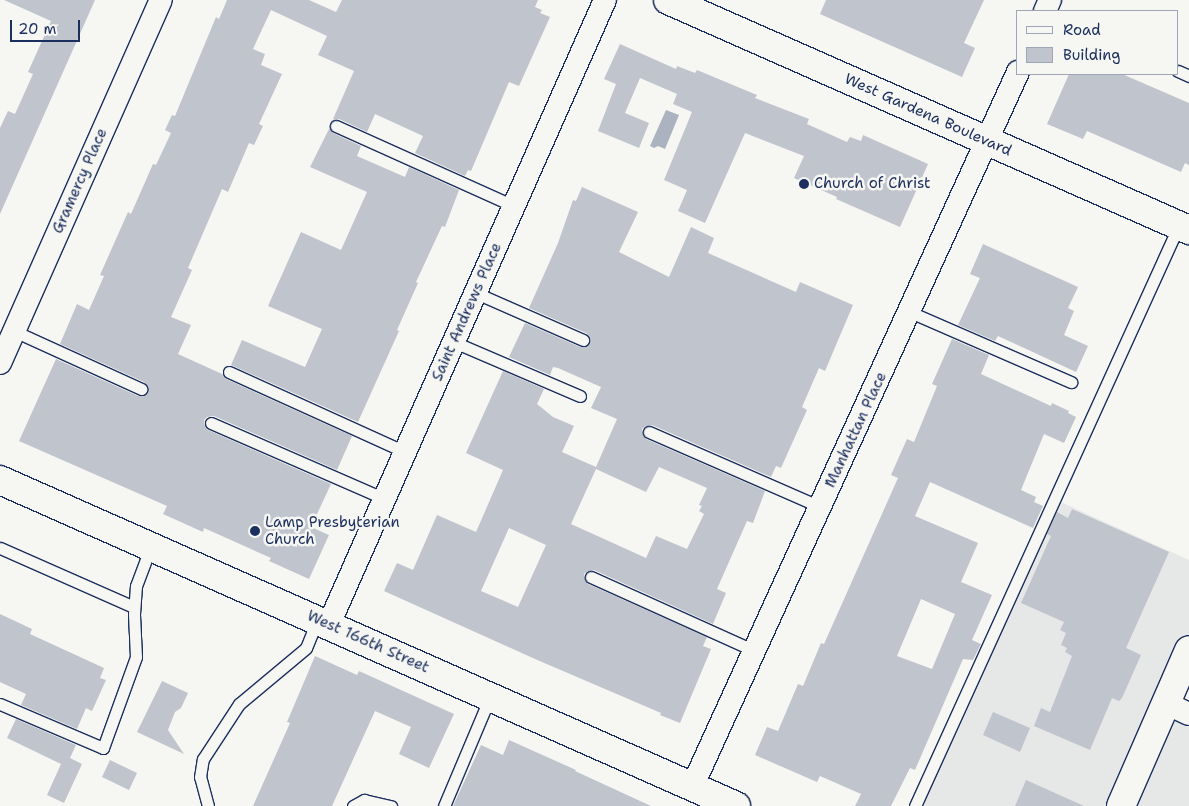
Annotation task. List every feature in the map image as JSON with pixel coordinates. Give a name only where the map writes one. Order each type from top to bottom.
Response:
[{"type":"street","name":"Gramercy Place","points":[[0,363],[161,0]]},
{"type":"street","name":"Saint Andrews Place","points":[[324,622],[385,499],[605,0]]},
{"type":"street","name":"West Gardena Boulevard","points":[[668,0],[1184,227]]},
{"type":"street","name":"Manhattan Place","points":[[692,787],[1017,75]]},
{"type":"street","name":"West 166th Street","points":[[0,480],[736,806]]},
{"type":"street","points":[[1121,806],[1177,709],[1189,650]]},
{"type":"lane","points":[[336,126],[514,206]]},
{"type":"lane","points":[[915,806],[1184,227]]},
{"type":"lane","points":[[476,293],[583,340]]},
{"type":"lane","points":[[910,312],[1071,382]]},
{"type":"lane","points":[[14,331],[140,389]]},
{"type":"lane","points":[[454,342],[580,396]]},
{"type":"lane","points":[[229,372],[405,452]]},
{"type":"lane","points":[[211,423],[385,499]]},
{"type":"lane","points":[[648,432],[821,507]]},
{"type":"lane","points":[[0,704],[103,748],[136,657],[134,606],[136,586],[151,546]]},
{"type":"lane","points":[[0,548],[134,606]]},
{"type":"lane","points":[[590,577],[755,651]]},
{"type":"lane","points":[[208,806],[200,777],[204,760],[239,704],[306,648],[324,622]]},
{"type":"lane","points":[[444,806],[490,696]]},
{"type":"lane","points":[[353,806],[364,800],[391,806]]},
{"type":"shaded area","points":[[666,110],[679,115],[665,149],[658,146],[654,148],[650,146]]},
{"type":"shaded area","points":[[1054,499],[1189,560],[1189,650],[1166,703],[1189,714],[1189,806],[915,806]]},
{"type":"building","points":[[4,0],[95,0],[0,214],[0,128],[8,111],[15,114],[33,74],[28,72],[51,21]]},
{"type":"building","points":[[227,0],[309,0],[336,12],[342,0],[538,0],[535,7],[542,10],[540,13],[550,17],[519,86],[509,82],[471,171],[468,170],[465,176],[415,153],[423,136],[375,114],[367,132],[339,119],[333,119],[354,71],[318,55],[327,36],[271,10],[253,49],[265,54],[261,65],[282,74],[259,124],[263,126],[254,145],[249,143],[228,192],[222,189],[188,268],[192,270],[171,317],[191,325],[178,354],[222,374],[226,379],[352,436],[337,470],[214,416],[207,417],[204,420],[205,427],[208,430],[331,484],[311,527],[329,535],[309,579],[269,561],[271,558],[204,528],[203,532],[163,514],[167,506],[19,441],[56,359],[138,396],[148,393],[148,388],[144,382],[60,344],[77,304],[89,310],[104,276],[100,275],[128,212],[131,214],[153,164],[156,165],[171,133],[165,130],[172,115],[175,116],[216,17],[219,19]]},
{"type":"building","points":[[826,0],[984,0],[964,43],[975,48],[962,77],[820,14]]},
{"type":"building","points":[[620,44],[676,69],[677,66],[695,73],[697,70],[757,95],[755,98],[809,119],[807,124],[847,142],[850,137],[861,141],[863,135],[928,164],[900,227],[794,178],[804,156],[745,133],[705,223],[678,211],[687,190],[664,180],[692,112],[673,104],[677,94],[640,78],[625,113],[649,123],[639,148],[598,131],[616,84],[604,79]]},
{"type":"building","points":[[1069,75],[1124,75],[1189,103],[1189,165],[1185,163],[1181,172],[1087,131],[1083,139],[1047,124]]},
{"type":"building","points":[[329,129],[333,133],[361,146],[357,156],[405,177],[409,167],[459,190],[445,227],[442,226],[416,282],[418,283],[397,330],[399,331],[358,422],[231,365],[242,340],[305,367],[322,329],[268,306],[301,232],[341,250],[367,192],[310,167]]},
{"type":"building","points":[[582,187],[638,212],[619,252],[669,277],[691,227],[714,238],[708,253],[796,292],[800,282],[853,305],[825,371],[819,368],[802,407],[807,410],[781,468],[776,466],[771,477],[652,425],[645,426],[642,429],[643,436],[646,439],[765,491],[753,523],[747,521],[717,589],[726,593],[713,624],[594,570],[587,571],[584,574],[585,581],[588,584],[707,637],[703,646],[711,649],[680,723],[384,591],[397,563],[413,570],[437,515],[476,532],[503,470],[466,453],[503,371],[544,389],[537,404],[553,417],[574,426],[562,452],[596,467],[617,419],[591,408],[601,387],[558,368],[553,367],[550,375],[509,357],[525,323],[580,347],[587,346],[590,343],[589,336],[586,333],[529,308],[558,243],[573,200],[576,201]],"holes":[[[659,467],[707,488],[699,505],[702,506],[699,511],[704,514],[687,549],[656,536],[646,558],[571,524],[596,469],[646,492]],[[509,528],[546,545],[518,607],[481,591]]]},
{"type":"building","points":[[983,244],[1078,287],[1068,308],[1074,311],[1064,335],[1088,346],[1076,372],[998,336],[995,341],[958,325],[980,278],[970,274]]},
{"type":"building","points":[[952,339],[989,355],[981,374],[1051,406],[1052,403],[1069,411],[1068,413],[1076,417],[1064,443],[1044,434],[1021,490],[1036,497],[1034,502],[1043,506],[1033,528],[930,482],[915,516],[978,543],[961,582],[992,595],[972,640],[981,644],[973,660],[963,659],[915,770],[910,768],[891,806],[855,806],[861,794],[820,776],[817,782],[755,755],[767,727],[778,731],[798,684],[803,686],[821,643],[824,644],[898,478],[891,475],[907,439],[914,442],[937,386],[932,384]],"holes":[[[921,599],[955,614],[932,669],[897,656]]]},
{"type":"building","points":[[1072,509],[1169,552],[1126,648],[1141,655],[1122,698],[1119,701],[1112,698],[1090,750],[1034,726],[1041,708],[1050,712],[1072,656],[1065,652],[1067,648],[1061,645],[1066,633],[1060,630],[1064,622],[1021,603],[1051,536],[1047,534],[1057,512],[1068,518]]},
{"type":"building","points":[[0,614],[32,629],[30,634],[104,668],[100,678],[106,680],[92,711],[86,708],[77,729],[21,705],[26,694],[0,682]]},
{"type":"building","points":[[315,656],[357,675],[359,671],[454,714],[429,768],[399,754],[411,727],[375,711],[332,806],[253,806],[290,723],[287,722]]},
{"type":"building","points":[[162,681],[188,693],[181,708],[175,712],[168,730],[184,754],[137,732]]},
{"type":"building","points":[[993,712],[1030,728],[1020,752],[983,735]]},
{"type":"building","points":[[16,719],[76,745],[70,758],[82,764],[64,803],[47,795],[61,764],[7,738]]},
{"type":"building","points":[[509,740],[651,806],[453,806],[481,745],[503,755]]},
{"type":"building","points":[[110,760],[137,773],[129,790],[102,777]]},
{"type":"building","points":[[1026,780],[1084,806],[1015,806]]},
{"type":"place","name":"Church of Christ","points":[[804,184]]},
{"type":"place","name":"Lamp Presbyterian Church","points":[[255,531]]}]
